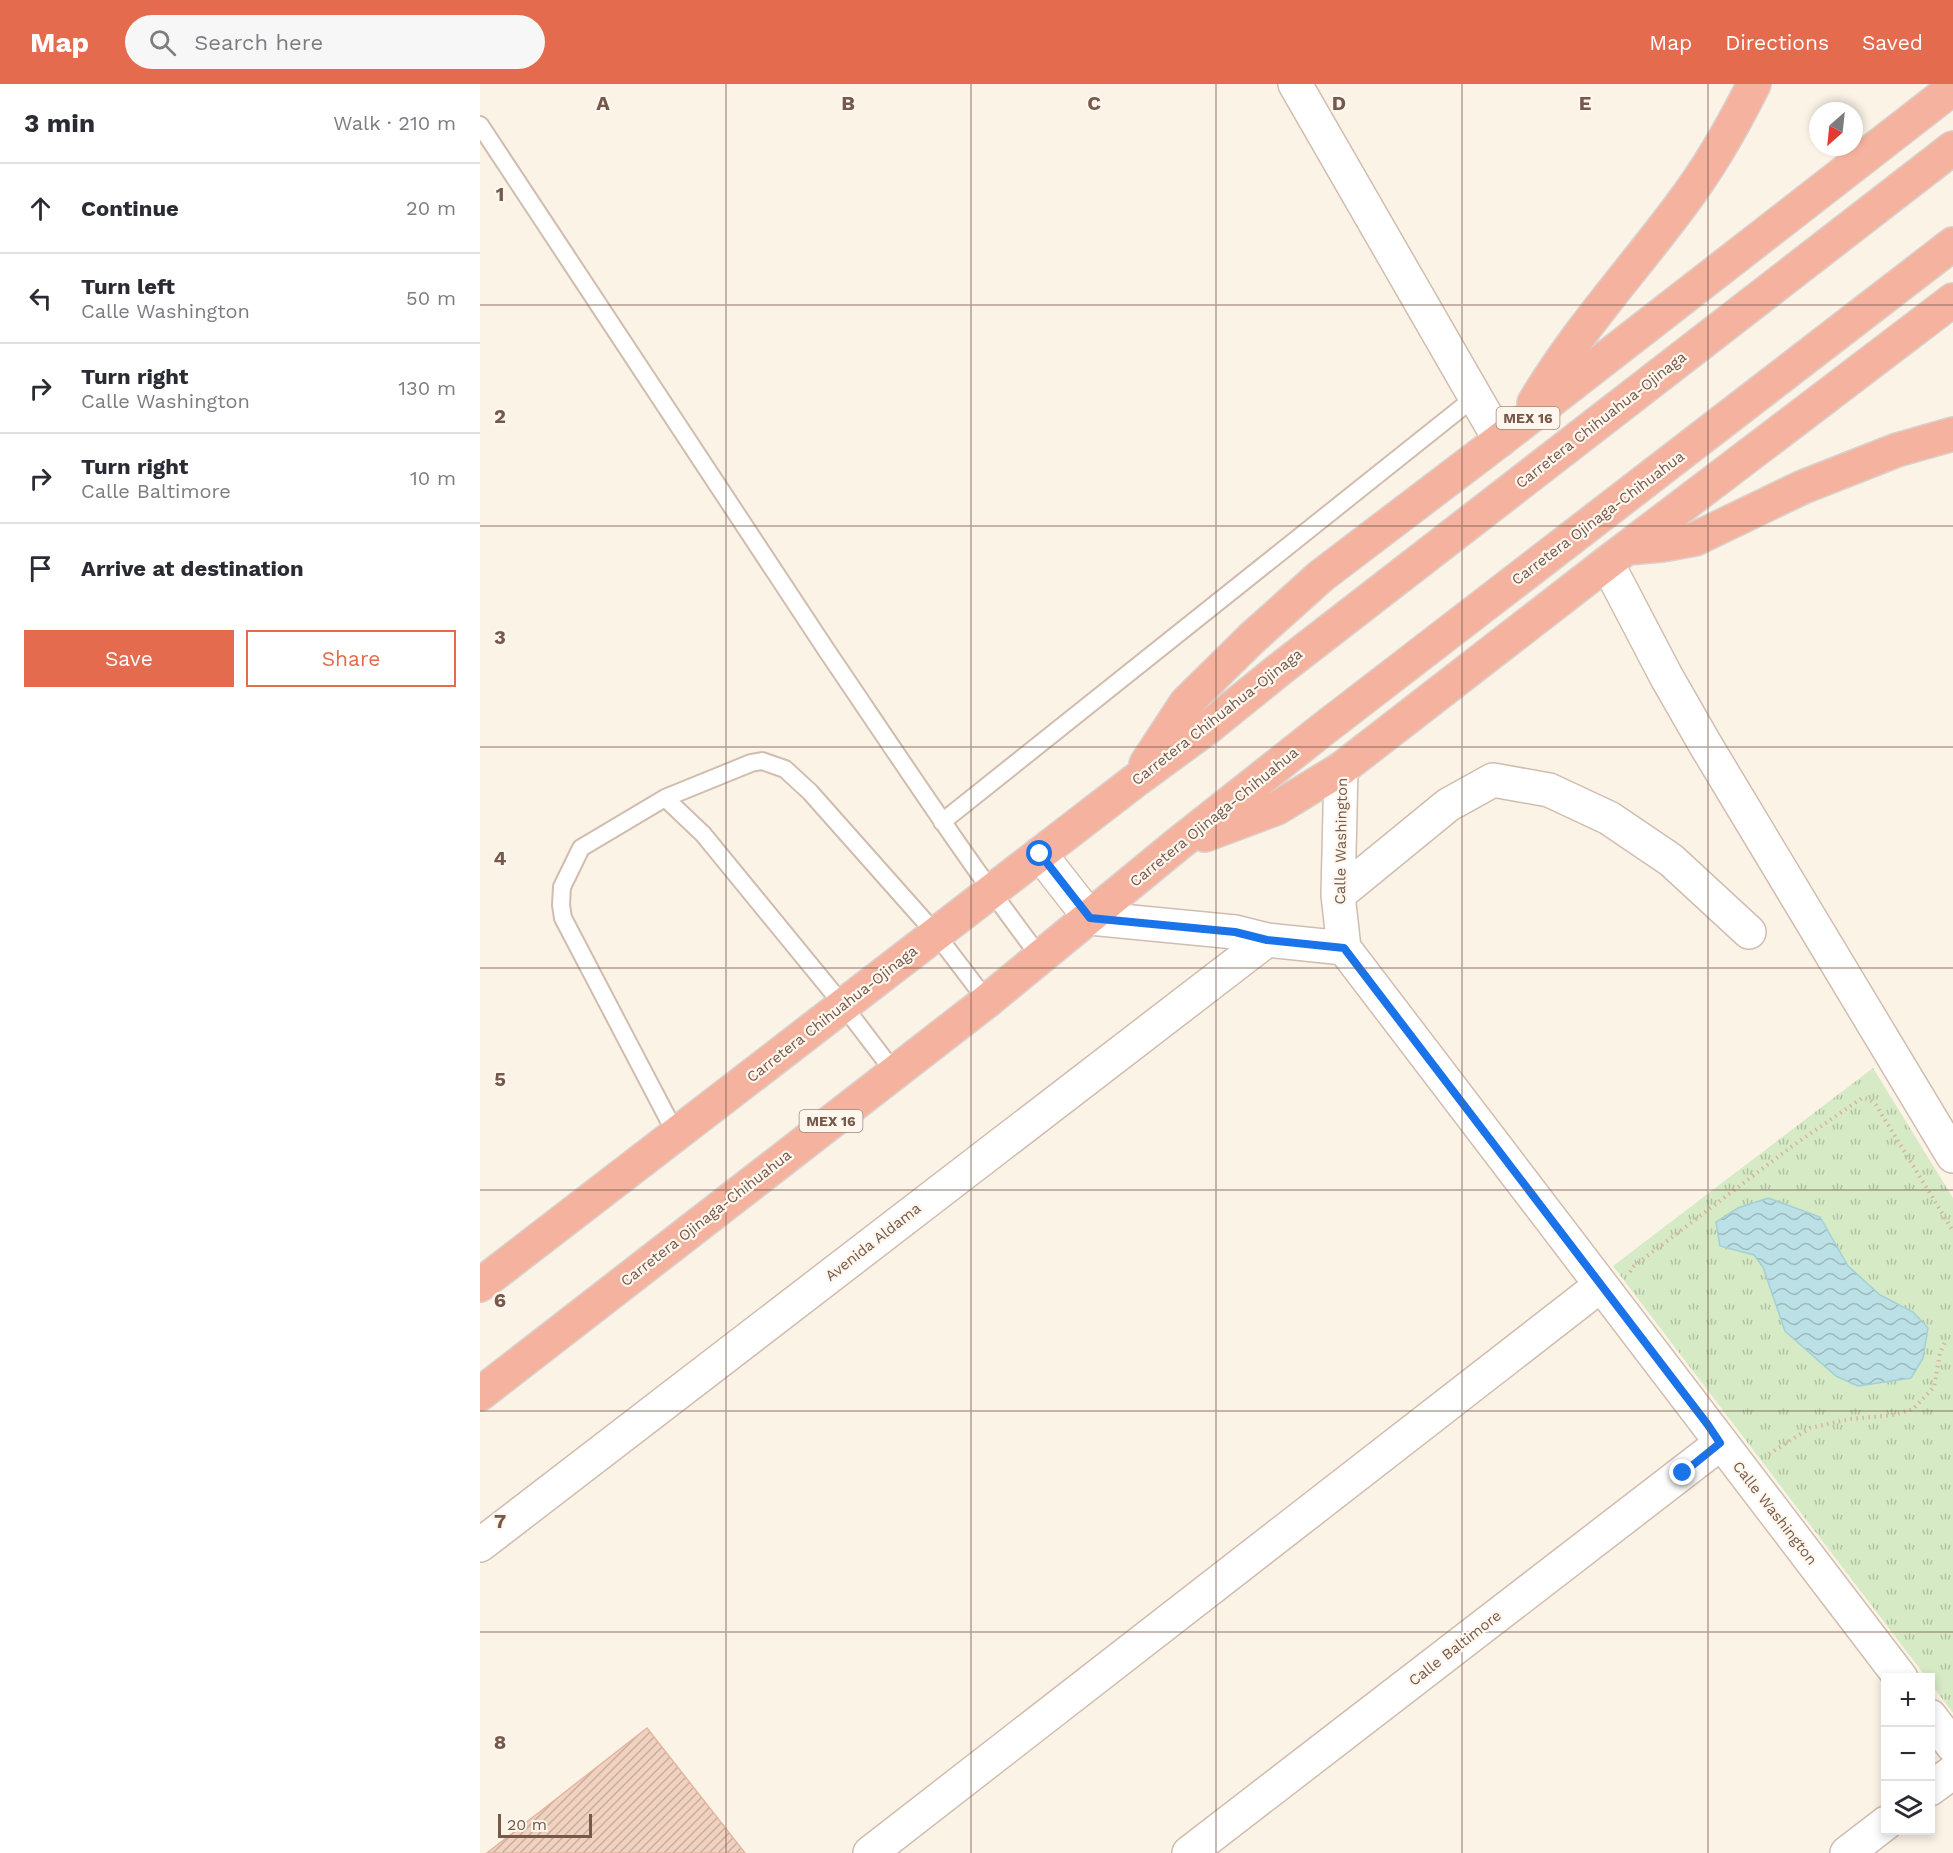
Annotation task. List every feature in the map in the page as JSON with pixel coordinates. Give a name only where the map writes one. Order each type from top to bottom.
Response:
[{"type":"highway","points":[[1511,432],[1568,351],[1683,203],[1712,159],[1754,84]]},
{"type":"highway","name":"MEX 16","points":[[1136,780],[1186,703],[1251,639],[1321,576],[1511,432],[1953,88]]},
{"type":"highway","name":"Carretera Chihuahua-Ojinaga","points":[[480,1285],[1136,780],[1207,728],[1953,148]]},
{"type":"highway","name":"Carretera Ojinaga-Chihuahua","points":[[480,1394],[987,1000],[1178,844],[1499,593],[1953,244]]},
{"type":"highway","name":"MEX 16","points":[[1178,844],[1277,808],[1341,769],[1617,555],[1953,300]]},
{"type":"highway","points":[[1617,555],[1695,539],[1803,487],[1897,450],[1953,434]]},
{"type":"street","points":[[1295,84],[1475,398],[1511,432]]},
{"type":"street","points":[[1617,555],[1665,676],[1953,1156]]},
{"type":"street","name":"Calle Washington","points":[[1341,769],[1338,895],[1344,948],[1898,1673]]},
{"type":"street","points":[[1338,895],[1448,805],[1493,780],[1549,790],[1609,818],[1671,860],[1749,932]]},
{"type":"street","points":[[1040,854],[1090,918],[1235,932],[1267,940],[1344,948]]},
{"type":"street","name":"Avenida Aldama","points":[[480,1545],[1267,940]]},
{"type":"street","points":[[870,1853],[1606,1292]]},
{"type":"street","name":"Calle Baltimore","points":[[1189,1853],[1720,1443]]},
{"type":"street","points":[[1935,1723],[1953,1746]]},
{"type":"street","points":[[1935,1785],[1953,1772]]},
{"type":"street","points":[[1847,1853],[1881,1827]]},
{"type":"lane","points":[[480,125],[942,822],[1040,957]]},
{"type":"lane","points":[[942,822],[1475,398]]},
{"type":"lane","points":[[676,1134],[563,918],[561,904],[562,887],[581,848],[665,798],[750,763],[762,761],[786,769],[810,792],[936,934],[987,1000]]},
{"type":"lane","points":[[665,798],[703,834],[843,1005],[894,1072]]},
{"type":"path","points":[[1606,1292],[1634,1266],[1791,1147],[1862,1098],[1869,1099],[1876,1105],[1953,1231]]},
{"type":"path","points":[[1766,1457],[1810,1428],[1850,1419],[1894,1415],[1913,1409],[1934,1387],[1940,1353],[1946,1340]]},
{"type":"green space","points":[[1873,1068],[1953,1198],[1953,1713],[1935,1689],[1935,1673],[1923,1673],[1613,1266]]},
{"type":"water","points":[[1768,1198],[1820,1217],[1848,1266],[1880,1295],[1913,1312],[1928,1328],[1923,1358],[1911,1378],[1858,1386],[1836,1376],[1785,1331],[1763,1267],[1754,1255],[1720,1246],[1716,1222],[1738,1208]]},
{"type":"building","points":[[647,1728],[745,1853],[487,1853]]},
{"type":"route","points":[[1040,854],[1090,918],[1235,932],[1267,940],[1344,948],[1720,1443],[1683,1473]]}]
